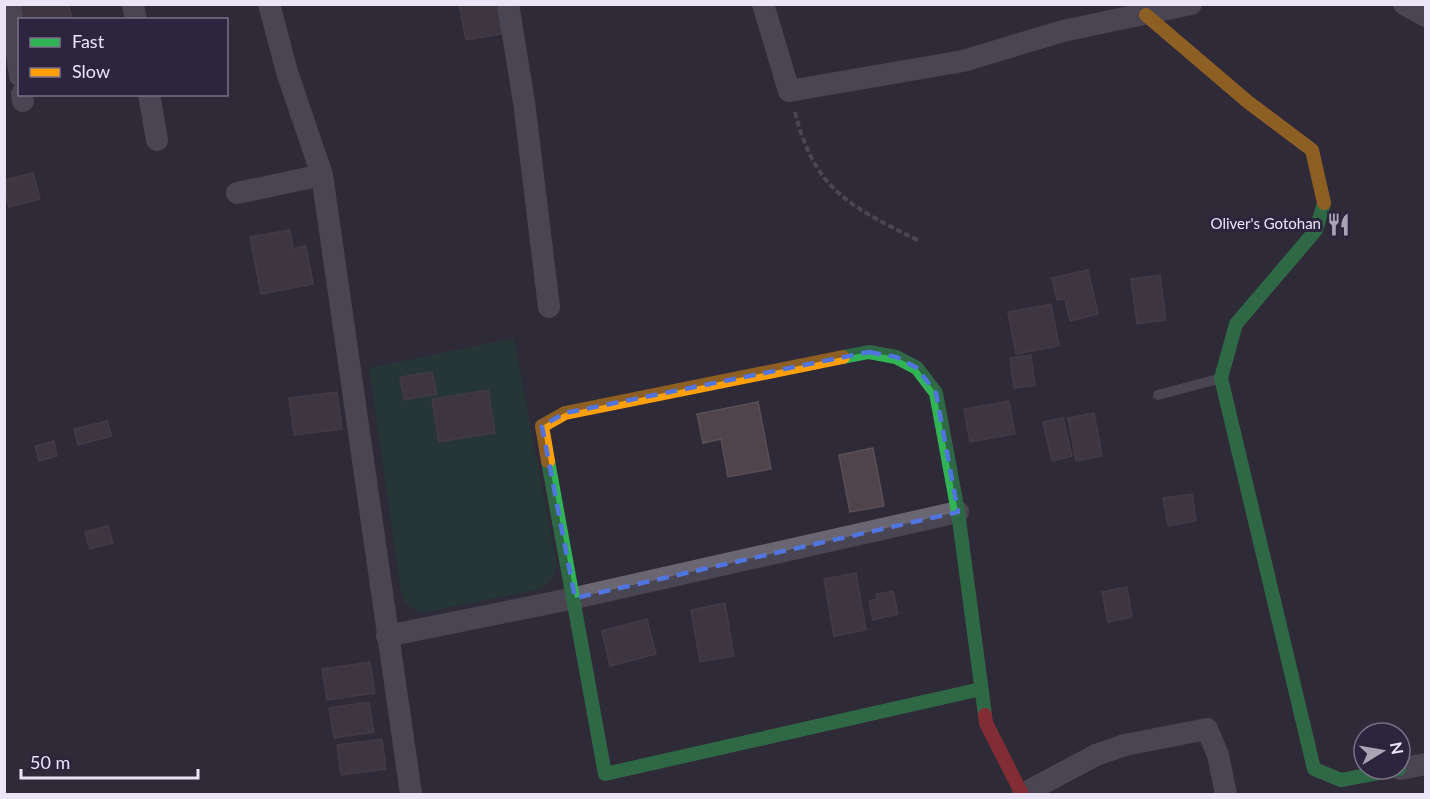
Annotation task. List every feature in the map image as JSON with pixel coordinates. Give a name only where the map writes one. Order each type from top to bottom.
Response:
[{"type":"street","points":[[10,4],[18,62]]},
{"type":"street","points":[[268,4],[287,72],[322,175],[411,795]]},
{"type":"street","points":[[508,4],[524,102],[549,307]]},
{"type":"street","points":[[763,4],[789,91],[963,61],[1063,31],[1191,4]]},
{"type":"street","points":[[1404,4],[1425,16]]},
{"type":"street","points":[[1146,15],[1248,102],[1312,150],[1324,199],[1316,230],[1236,324],[1221,378],[1314,769],[1341,780],[1352,778]]},
{"type":"street","points":[[149,96],[157,140]]},
{"type":"street","points":[[237,193],[322,175]]},
{"type":"street","points":[[981,688],[605,774],[575,598],[542,426],[565,413],[869,352],[896,357],[917,368],[936,393],[958,512],[986,723],[1022,795],[1096,755],[1125,745],[1207,729],[1218,755],[1226,795]]},
{"type":"street","points":[[387,636],[575,598],[958,512]]},
{"type":"lane","points":[[1158,395],[1221,378]]},
{"type":"path","points":[[789,91],[800,134],[820,176],[855,207],[919,241]]},
{"type":"highlighted area","points":[[869,352],[896,357],[917,368],[936,393],[958,512],[575,598],[542,426],[565,413]]},
{"type":"green space","points":[[514,338],[557,567],[552,579],[541,589],[421,613],[406,604],[401,592],[369,368]]},
{"type":"building","points":[[15,4],[69,4],[72,18],[19,18]]},
{"type":"building","points":[[459,4],[496,4],[502,34],[466,40]]},
{"type":"building","points":[[33,173],[40,199],[9,207],[4,180]]},
{"type":"building","points":[[290,230],[293,249],[306,246],[313,284],[261,294],[250,237]]},
{"type":"building","points":[[1088,270],[1098,314],[1070,321],[1065,299],[1057,300],[1052,278]]},
{"type":"building","points":[[1160,275],[1166,320],[1137,324],[1131,279]]},
{"type":"building","points":[[1051,304],[1059,346],[1016,354],[1008,312]]},
{"type":"building","points":[[1031,355],[1035,385],[1014,388],[1010,358]]},
{"type":"building","points":[[432,372],[437,394],[404,400],[400,377]]},
{"type":"building","points":[[488,390],[495,433],[439,442],[432,399]]},
{"type":"building","points":[[337,392],[342,429],[294,435],[289,398]]},
{"type":"building","points":[[1009,401],[1015,434],[970,442],[964,409]]},
{"type":"building","points":[[758,402],[771,469],[728,477],[721,439],[703,443],[697,414]]},
{"type":"building","points":[[1094,413],[1102,456],[1076,461],[1068,418]]},
{"type":"building","points":[[1063,418],[1072,456],[1052,461],[1043,422]]},
{"type":"building","points":[[107,421],[112,436],[78,445],[74,429]]},
{"type":"building","points":[[54,441],[57,456],[39,461],[35,446]]},
{"type":"building","points":[[873,448],[884,506],[850,512],[839,455]]},
{"type":"building","points":[[1192,494],[1196,521],[1168,526],[1163,498]]},
{"type":"building","points":[[108,526],[113,543],[90,549],[85,532]]},
{"type":"building","points":[[856,573],[866,630],[834,636],[824,579]]},
{"type":"building","points":[[1127,587],[1132,617],[1108,622],[1102,592]]},
{"type":"building","points":[[893,591],[898,614],[873,620],[869,601],[877,599],[876,594]]},
{"type":"building","points":[[725,603],[734,656],[700,662],[691,610]]},
{"type":"building","points":[[647,619],[656,654],[610,666],[602,631]]},
{"type":"building","points":[[370,662],[375,693],[327,700],[322,669]]},
{"type":"building","points":[[369,702],[374,732],[334,738],[329,708]]},
{"type":"building","points":[[382,739],[386,769],[341,775],[337,745]]},
{"type":"traffic: fast","points":[[1324,203],[1316,230],[1236,324],[1221,378],[1314,769],[1341,780],[1352,778]]},
{"type":"traffic: fast","points":[[843,357],[869,352],[896,357],[917,368],[936,393],[958,512],[985,715]]},
{"type":"traffic: fast","points":[[548,461],[605,774],[981,689]]},
{"type":"traffic: slow","points":[[1146,15],[1248,102],[1312,150],[1324,203]]},
{"type":"traffic: slow","points":[[548,461],[542,426],[565,413],[843,357]]},
{"type":"traffic: jam","points":[[985,715],[986,723],[1022,794]]},
{"type":"place","name":"Oliver's Gotohan","points":[[1339,224]]}]
